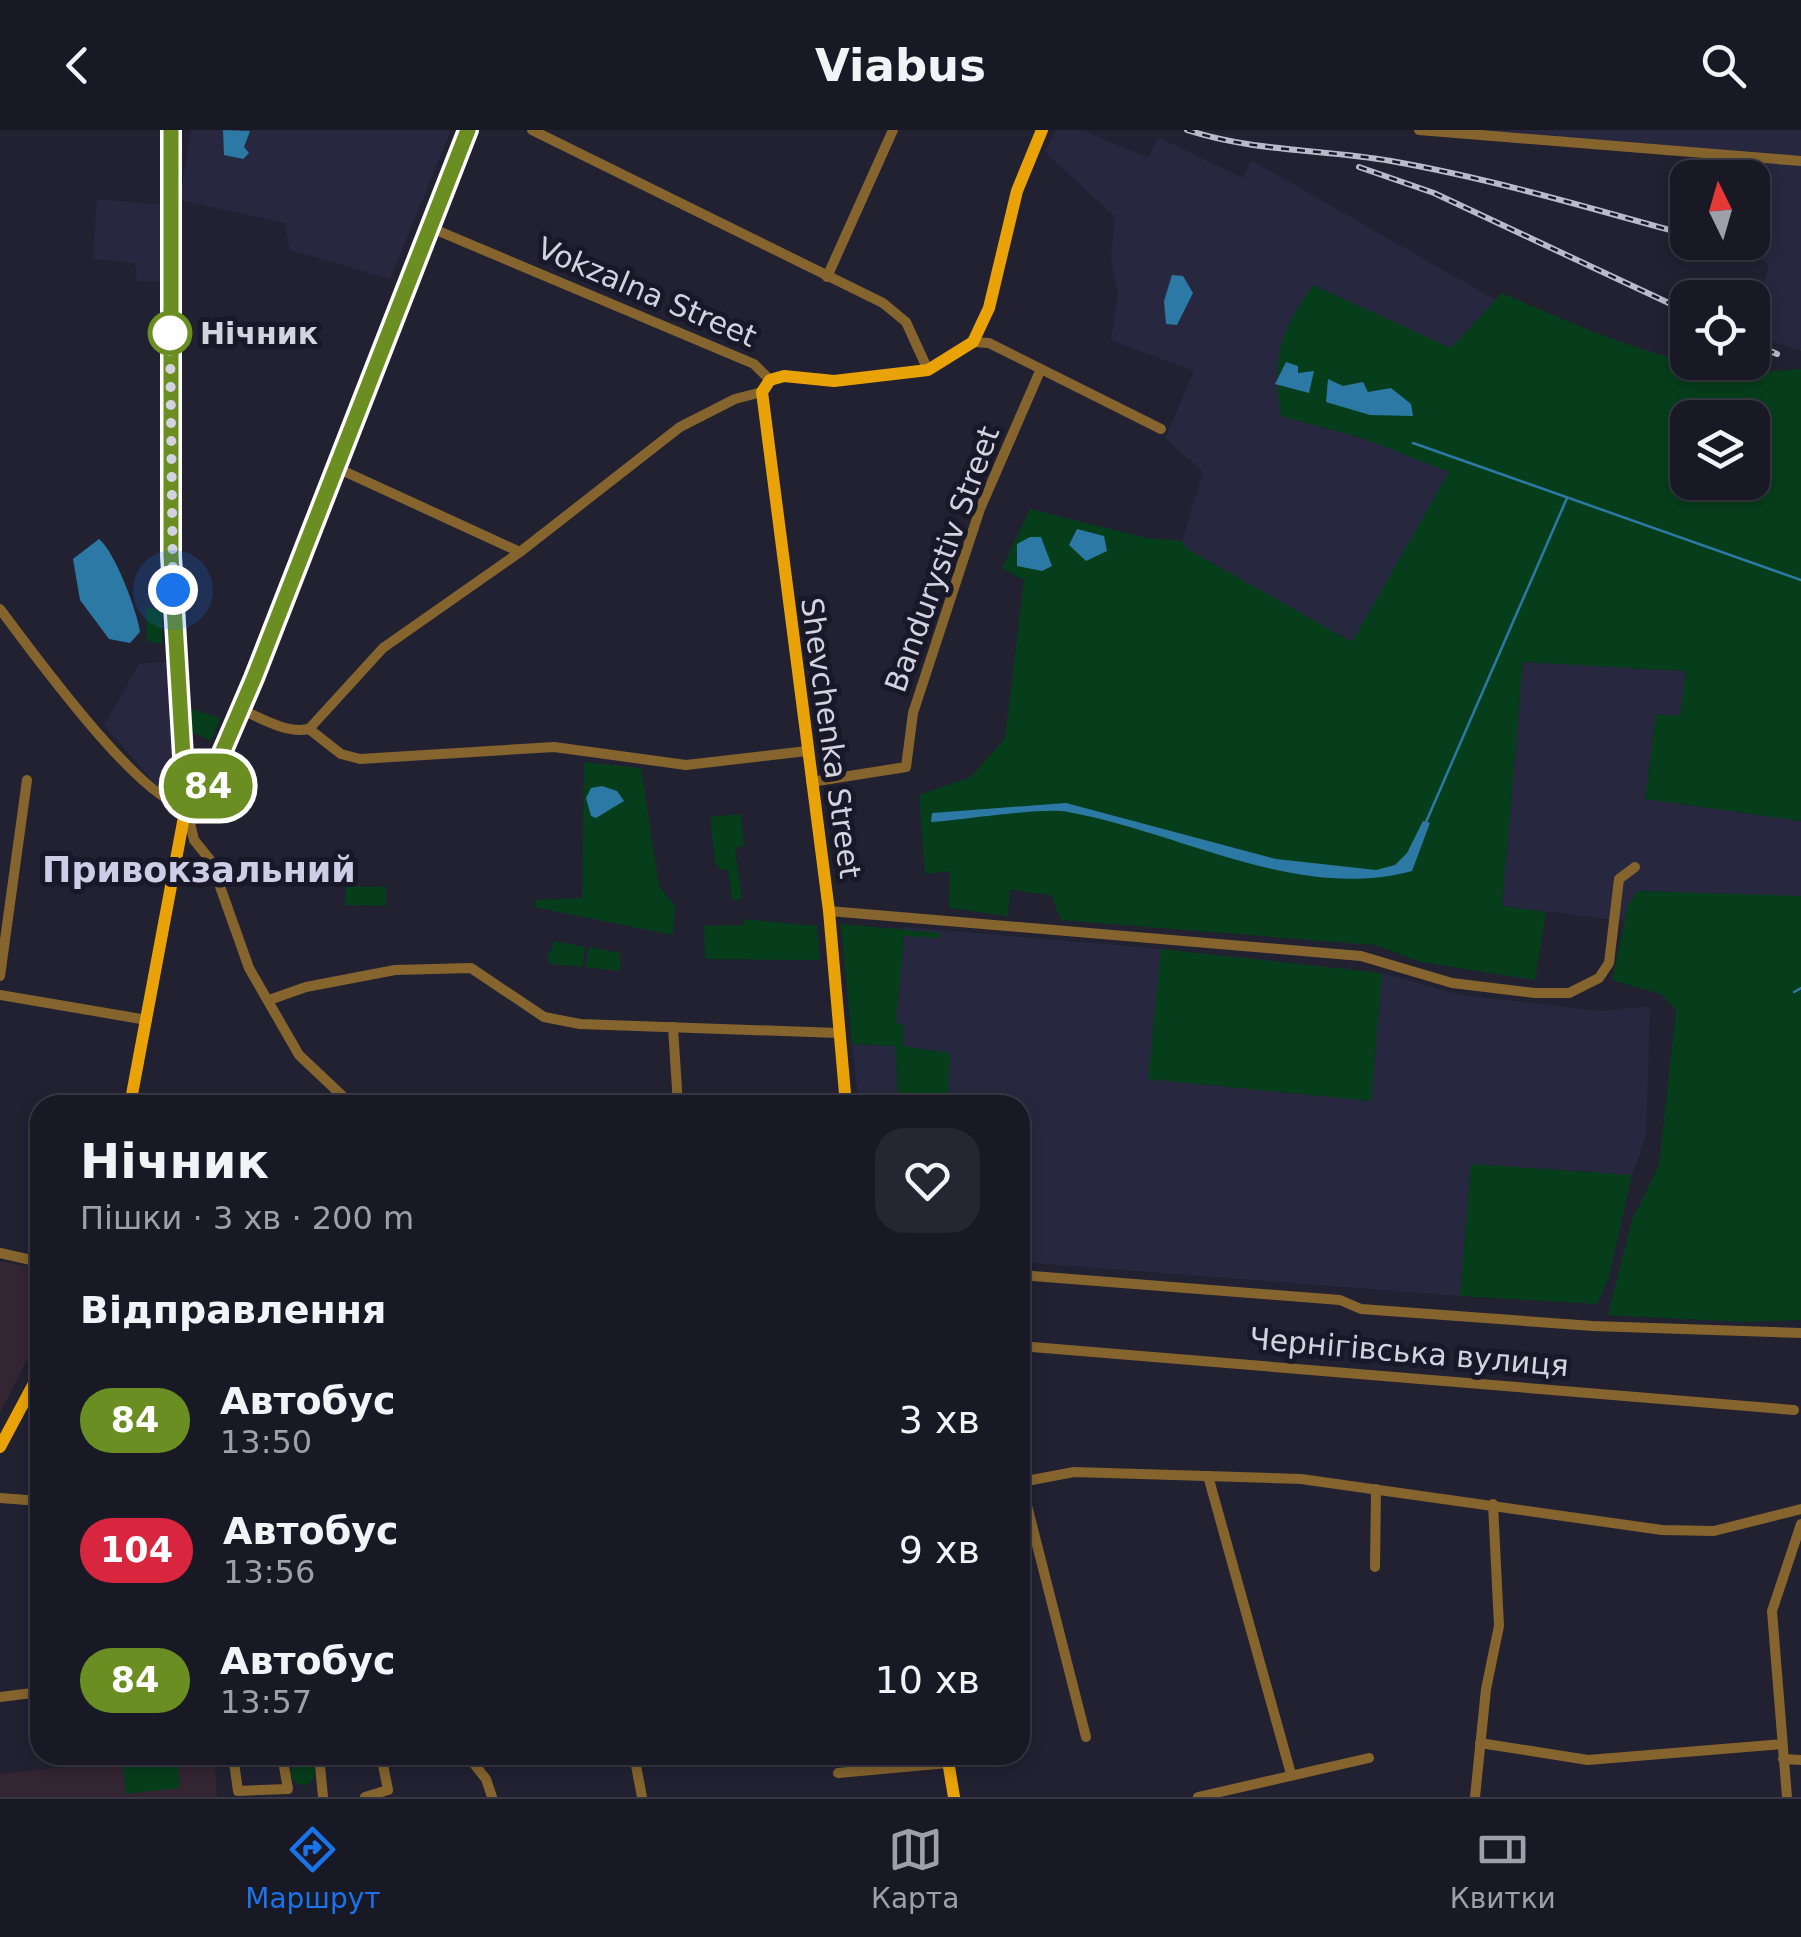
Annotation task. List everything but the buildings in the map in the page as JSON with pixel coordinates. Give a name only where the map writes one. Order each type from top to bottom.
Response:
[{"type":"main road","points":[[132,1095],[186,806],[206,790],[240,709],[468,130]]},
{"type":"main road","points":[[973,342],[989,308],[1017,191],[1042,130]]},
{"type":"main road","name":"Vokzalna Street","points":[[766,386],[784,376],[834,381],[928,370],[973,342]]},
{"type":"main road","name":"Shevchenka Street","points":[[766,386],[829,911],[845,1095]]},
{"type":"main road","points":[[0,1447],[30,1391]]},
{"type":"main road","points":[[948,1765],[954,1797]]},
{"type":"street","points":[[171,130],[171,556],[186,806],[194,840],[211,861],[250,968],[299,1055],[341,1095]]},
{"type":"street","points":[[532,130],[883,303],[906,322],[928,370]]},
{"type":"street","points":[[826,277],[893,130]]},
{"type":"street","points":[[1419,130],[1801,161]]},
{"type":"street","name":"Vokzalna Street","points":[[429,227],[754,364],[766,386]]},
{"type":"street","points":[[973,342],[988,343],[1161,429]]},
{"type":"street","name":"Bandurystiv Street","points":[[811,782],[906,767],[912,713],[980,509],[1040,371]]},
{"type":"street","points":[[309,729],[383,648],[520,552],[680,427],[766,386]]},
{"type":"street","points":[[337,468],[520,552]]},
{"type":"street","points":[[0,609],[129,766],[172,806],[186,806]]},
{"type":"street","points":[[240,709],[278,726],[309,729],[340,754],[360,759],[554,747],[686,766],[807,750]]},
{"type":"street","points":[[0,976],[28,780]]},
{"type":"street","points":[[829,911],[1361,956],[1452,983],[1535,994],[1570,993],[1599,978],[1609,963],[1619,879],[1635,867]]},
{"type":"street","points":[[269,1000],[306,988],[395,970],[471,968],[544,1017],[580,1024],[838,1033]]},
{"type":"street","points":[[0,997],[148,1020]]},
{"type":"street","points":[[673,1027],[677,1095]]},
{"type":"street","points":[[0,1253],[30,1260]]},
{"type":"street","name":"Чернігівська вулиця","points":[[1030,1275],[1579,1325],[1801,1332]]},
{"type":"street","name":"Чернігівська вулиця","points":[[1030,1347],[1794,1410]]},
{"type":"street","points":[[1030,1480],[1074,1472],[1301,1479],[1662,1530],[1714,1531],[1801,1508]]},
{"type":"street","points":[[1208,1476],[1291,1774]]},
{"type":"street","points":[[1375,1567],[1376,1489]]},
{"type":"street","points":[[0,1498],[30,1500]]},
{"type":"street","points":[[1475,1797],[1499,1626],[1493,1504]]},
{"type":"street","points":[[1030,1521],[1086,1738]]},
{"type":"street","points":[[1787,1797],[1772,1611],[1801,1524]]},
{"type":"street","points":[[0,1697],[30,1693]]},
{"type":"street","points":[[1480,1744],[1588,1760],[1782,1744]]},
{"type":"street","points":[[1198,1797],[1368,1758]]},
{"type":"street","points":[[1783,1758],[1801,1760]]},
{"type":"street","points":[[234,1765],[238,1791],[288,1793],[284,1765]]},
{"type":"street","points":[[320,1765],[324,1797]]},
{"type":"street","points":[[366,1797],[388,1790],[384,1765]]},
{"type":"street","points":[[475,1765],[486,1779],[492,1797]]},
{"type":"street","points":[[636,1765],[642,1797]]},
{"type":"street","points":[[838,1773],[900,1765]]},
{"type":"shaded area","points":[[191,130],[451,130],[390,279],[290,250],[284,223],[180,200]]},
{"type":"shaded area","points":[[1056,130],[1083,130],[1148,158],[1158,137],[1243,178],[1251,160],[1496,300],[1451,348],[1314,285],[1281,416],[1362,438],[1450,471],[1352,642],[1186,548],[1182,541],[1203,472],[1165,438],[1194,371],[1111,340],[1118,293],[1111,259],[1115,217],[1045,152]]},
{"type":"shaded area","points":[[1440,130],[1801,130],[1801,351],[1770,341],[1770,280],[1764,280],[1769,265],[1762,260],[1770,260],[1770,160],[1727,160],[1727,153]]},
{"type":"shaded area","points":[[97,199],[163,205],[166,281],[137,281],[135,263],[93,259]]},
{"type":"shaded area","points":[[170,662],[175,782],[158,787],[104,725],[140,663]]},
{"type":"shaded area","points":[[1523,662],[1686,671],[1680,717],[1656,714],[1645,799],[1801,821],[1801,896],[1638,891],[1624,921],[1502,906]]},
{"type":"shaded area","points":[[905,927],[1161,949],[1149,1079],[1371,1101],[1382,973],[1461,995],[1600,1011],[1650,1006],[1646,1136],[1632,1175],[1471,1164],[1460,1296],[1030,1263],[1030,1095],[948,1095],[950,1054],[902,1046],[896,1023]]},
{"type":"shaded area","points":[[852,1044],[895,1046],[898,1095],[858,1095]]},
{"type":"shaded area","points":[[0,1261],[30,1267],[30,1354],[0,1413]]},
{"type":"shaded area","points":[[84,1765],[215,1765],[217,1797],[0,1797],[0,1774]]},
{"type":"green space","points":[[1313,285],[1451,348],[1502,293],[1610,338],[1670,357],[1670,380],[1770,380],[1770,371],[1801,369],[1801,821],[1645,799],[1656,714],[1680,716],[1686,671],[1523,662],[1502,906],[1546,912],[1535,980],[1421,962],[1375,945],[1061,920],[1051,895],[1010,890],[1008,916],[949,908],[950,871],[925,874],[919,795],[971,777],[1005,738],[1024,580],[1002,568],[1030,509],[1147,538],[1182,541],[1186,548],[1352,642],[1449,472],[1362,438],[1281,416],[1278,362],[1293,317]]},
{"type":"green space","points":[[146,607],[162,611],[162,644],[147,641]]},
{"type":"green space","points":[[191,709],[220,718],[211,741],[191,732]]},
{"type":"green space","points":[[584,762],[641,768],[659,886],[675,906],[673,935],[534,907],[535,900],[582,898]]},
{"type":"green space","points":[[741,814],[744,846],[735,848],[742,899],[732,900],[728,870],[721,870],[715,862],[710,817]]},
{"type":"green space","points":[[346,886],[386,887],[386,906],[345,905]]},
{"type":"green space","points":[[1638,891],[1801,896],[1801,1320],[1744,1322],[1608,1315],[1632,1220],[1659,1165],[1676,1010],[1661,994],[1612,980],[1628,905]]},
{"type":"green space","points":[[744,919],[817,926],[820,960],[705,959],[704,926],[743,925]]},
{"type":"green space","points":[[841,924],[941,933],[940,938],[904,936],[896,1022],[903,1025],[903,1046],[950,1053],[948,1095],[898,1095],[895,1046],[852,1044]]},
{"type":"green space","points":[[555,941],[585,947],[582,967],[551,964],[547,958]]},
{"type":"green space","points":[[589,947],[620,953],[620,971],[585,967]]},
{"type":"green space","points":[[1161,949],[1382,973],[1371,1101],[1148,1079]]},
{"type":"green space","points":[[1471,1164],[1632,1175],[1609,1277],[1597,1304],[1460,1296]]},
{"type":"green space","points":[[178,1765],[180,1788],[126,1794],[123,1766]]},
{"type":"green space","points":[[294,1765],[314,1768],[312,1782],[294,1782]]},
{"type":"water","points":[[223,130],[250,131],[244,147],[249,153],[243,159],[224,155]]},
{"type":"water","points":[[1172,275],[1183,276],[1193,293],[1177,325],[1166,324],[1164,301]]},
{"type":"water","points":[[1286,362],[1298,366],[1298,373],[1314,371],[1309,393],[1275,384]]},
{"type":"water","points":[[1328,379],[1343,386],[1363,382],[1368,392],[1391,388],[1411,404],[1413,416],[1370,415],[1326,402]]},
{"type":"water","points":[[1077,529],[1104,536],[1107,551],[1086,561],[1069,545]]},
{"type":"water","points":[[1030,537],[1041,537],[1052,566],[1042,571],[1017,566],[1017,544]]},
{"type":"water","points":[[99,539],[118,569],[135,610],[140,632],[130,643],[109,639],[80,600],[73,559]]},
{"type":"water","points":[[602,786],[617,791],[624,801],[596,818],[591,816],[586,798],[591,788]]},
{"type":"water","points":[[1066,803],[1276,859],[1376,870],[1395,865],[1407,853],[1423,821],[1430,823],[1412,871],[1369,878],[1326,878],[1239,861],[1068,812],[1021,812],[931,822],[932,813]]},
{"type":"waterway","points":[[1413,443],[1801,580]]},
{"type":"waterway","points":[[1426,822],[1567,498]]},
{"type":"waterway","points":[[1794,992],[1801,988]]},
{"type":"railway","points":[[1187,130],[1238,142],[1427,168],[1670,230]]},
{"type":"railway","points":[[1359,167],[1434,193],[1670,304]]},
{"type":"railway","points":[[1770,351],[1777,354]]},
{"type":"bus line","name":"84","points":[[171,130],[171,556],[186,806],[206,790],[218,765],[468,130]]},
{"type":"place","name":"Нічник","points":[[170,333]]},
{"type":"district","name":"Привокзальний","points":[[199,870]]},
{"type":"route","points":[[170,333],[173,590]]}]
